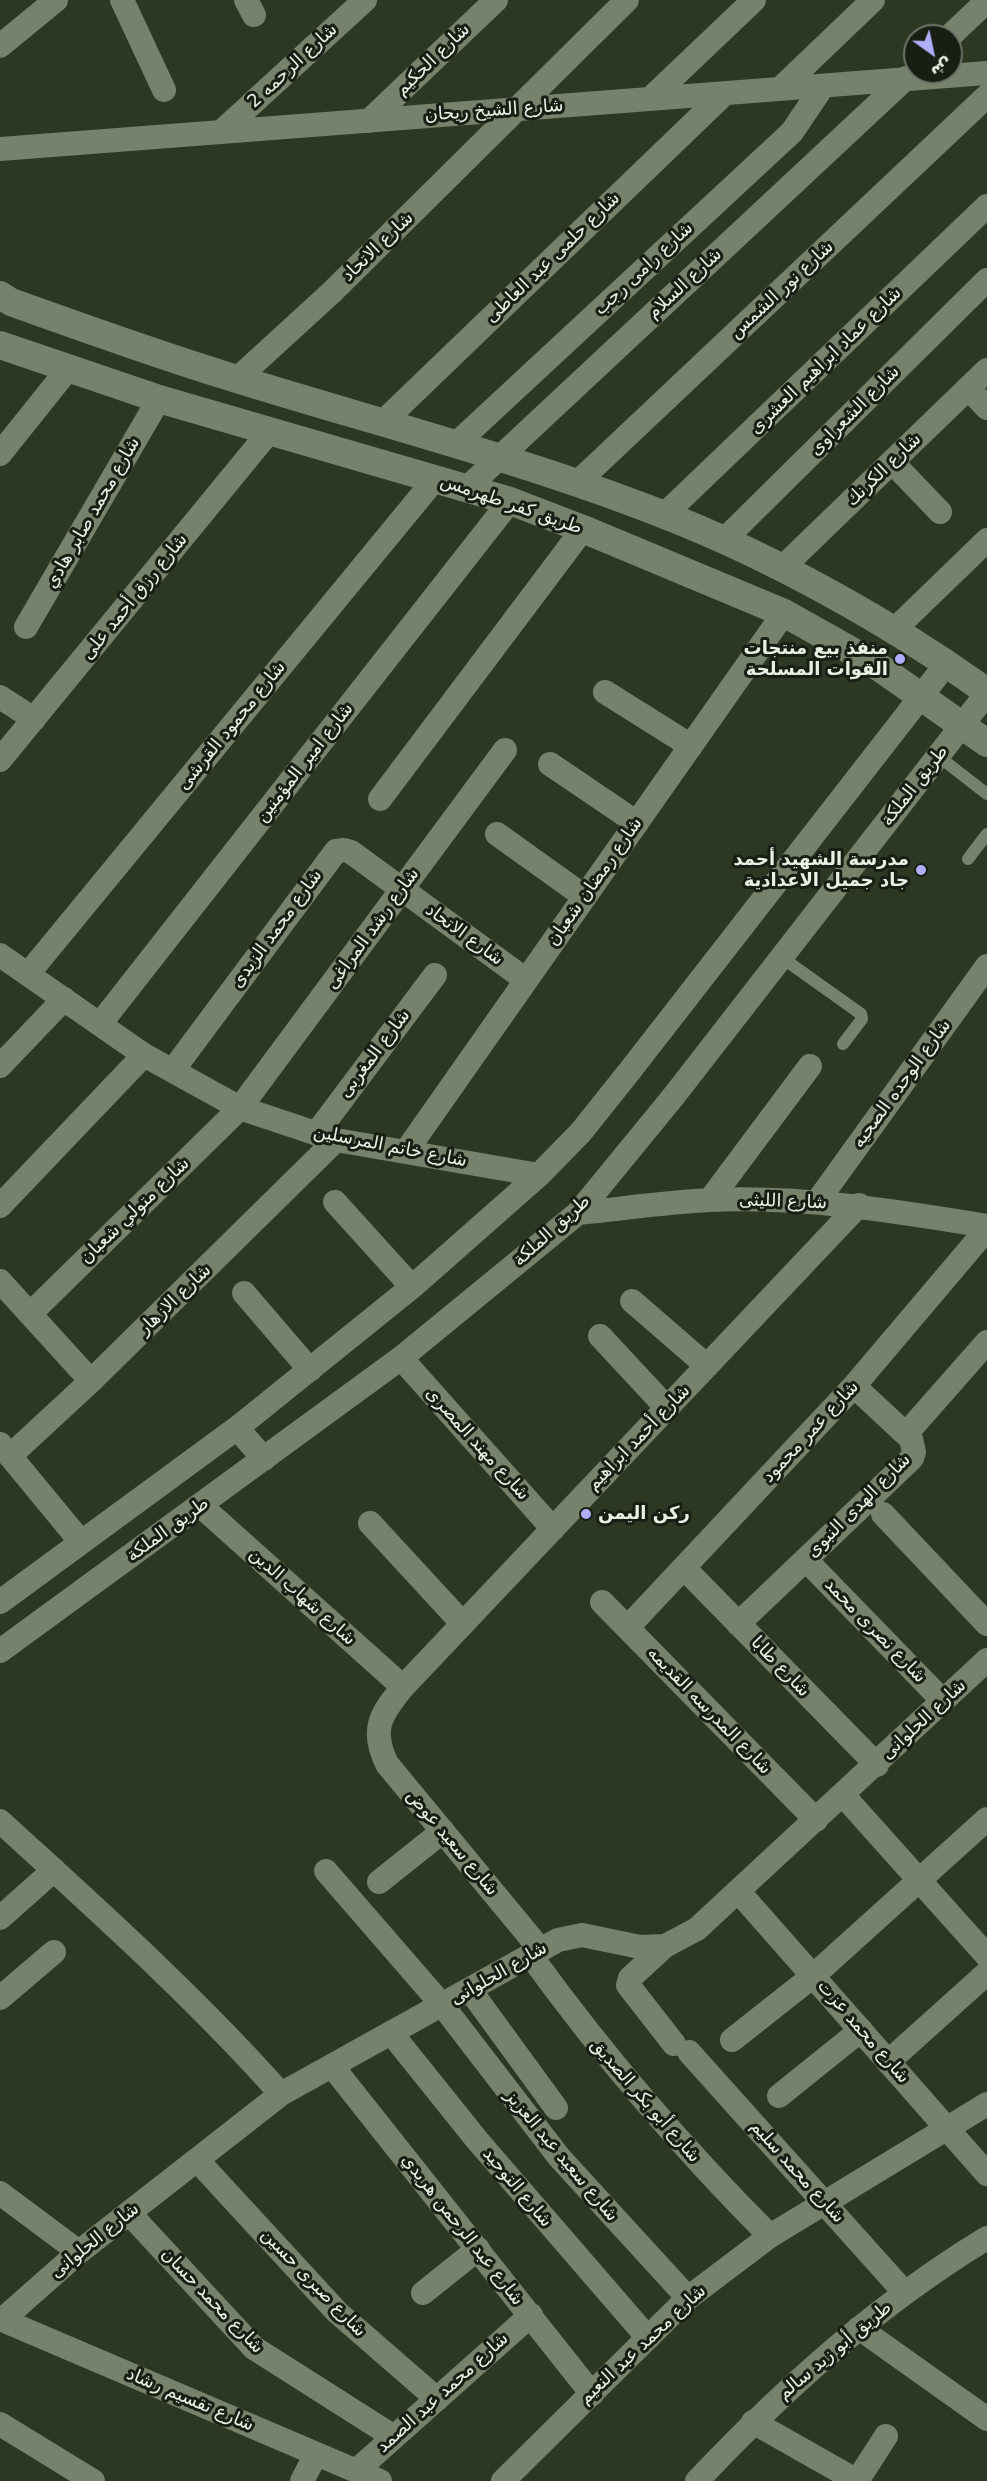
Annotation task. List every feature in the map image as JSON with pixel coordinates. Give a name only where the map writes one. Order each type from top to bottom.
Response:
[{"type":"street","points":[[0,46],[56,0]]},
{"type":"street","points":[[122,0],[164,90]]},
{"type":"street","name":"شارع الرحمه 2","points":[[221,132],[364,0]]},
{"type":"street","name":"شارع الحكيم","points":[[369,120],[496,0]]},
{"type":"street","name":"شارع الاتحاد","points":[[237,379],[332,292],[627,0]]},
{"type":"street","points":[[650,99],[754,0]]},
{"type":"street","points":[[780,89],[873,0]]},
{"type":"street","points":[[963,24],[987,1]]},
{"type":"street","name":"شارع الشيخ ريحان","points":[[963,74],[987,74]]},
{"type":"street","name":"شارع الشيخ ريحان","points":[[0,149],[823,86],[903,76]]},
{"type":"street","name":"شارع السلام","points":[[467,488],[903,81]]},
{"type":"street","name":"شارع رامى رجب","points":[[456,444],[792,132],[823,86]]},
{"type":"street","name":"شارع حلمى عبد العاطى","points":[[383,422],[724,94]]},
{"type":"street","name":"شارع نور الشمس","points":[[577,483],[987,96]]},
{"type":"street","name":"شارع عماد ابراهيم العشرى","points":[[664,515],[987,206]]},
{"type":"street","name":"شارع الشعراوى","points":[[723,542],[987,280]]},
{"type":"street","points":[[0,295],[11,302],[132,346],[500,457],[664,515],[781,569],[947,663],[987,693]]},
{"type":"street","name":"طريق كفر طهرمس","points":[[0,345],[159,399],[510,501],[583,529],[784,613],[873,663],[987,743]]},
{"type":"street","points":[[0,454],[68,369]]},
{"type":"street","name":"شارع الكرنك","points":[[781,569],[987,370]]},
{"type":"street","points":[[968,388],[987,408]]},
{"type":"street","name":"شارع محمد صابر هادي","points":[[26,627],[159,399]]},
{"type":"street","name":"شارع رزق أحمد على","points":[[0,760],[270,432]]},
{"type":"street","points":[[892,462],[940,512]]},
{"type":"street","name":"شارع محمود القرشى","points":[[28,974],[435,478]]},
{"type":"street","name":"شارع امير المؤمنين","points":[[100,1024],[510,501]]},
{"type":"street","points":[[380,800],[583,529]]},
{"type":"street","points":[[893,631],[987,540]]},
{"type":"street","name":"شارع رمضان شعبان","points":[[407,1150],[784,613]]},
{"type":"street","points":[[2,1598],[237,1428],[412,1287],[539,1175],[580,1132],[632,1068],[947,663]]},
{"type":"street","points":[[604,692],[691,746]]},
{"type":"street","name":"طريق الملكة","points":[[0,1650],[201,1506],[401,1358],[578,1213],[666,1106],[987,693]]},
{"type":"street","points":[[0,697],[34,719]]},
{"type":"street","name":"شارع رشد المراغى","points":[[240,1108],[505,750]]},
{"type":"street","points":[[550,764],[637,823]]},
{"type":"street","points":[[497,834],[585,897]]},
{"type":"street","name":"شارع محمد الزيدى","points":[[173,1070],[336,851],[351,852],[402,889]]},
{"type":"street","name":"شارع الاتحاد","points":[[402,889],[526,980]]},
{"type":"street","name":"شارع خاتم المرسلين","points":[[0,955],[144,1055],[240,1108],[326,1137],[539,1175]]},
{"type":"street","name":"شارع الوحده الصحيه","points":[[817,1202],[987,966]]},
{"type":"street","name":"شارع المغربى","points":[[326,1137],[435,975]]},
{"type":"street","points":[[0,1066],[64,999]]},
{"type":"street","points":[[0,1206],[144,1055]]},
{"type":"street","points":[[710,1200],[810,1066]]},
{"type":"street","name":"شارع متولي شعبان","points":[[30,1314],[240,1108]]},
{"type":"street","name":"شارع الازهار","points":[[5,1450],[91,1381],[326,1137]]},
{"type":"street","name":"شارع الليثى","points":[[578,1213],[710,1200],[817,1202],[859,1205],[987,1227]]},
{"type":"street","points":[[335,1202],[412,1287]]},
{"type":"street","name":"شارع أحمد ابراهيم","points":[[377,1729],[387,1706],[404,1687],[859,1205]]},
{"type":"street","name":"شارع عمر محمود","points":[[628,1628],[854,1386],[987,1227]]},
{"type":"street","points":[[0,1281],[91,1381]]},
{"type":"street","points":[[244,1293],[310,1370]]},
{"type":"street","points":[[632,1301],[707,1366]]},
{"type":"street","points":[[600,1336],[667,1408]]},
{"type":"street","points":[[906,1434],[987,1342]]},
{"type":"street","name":"شارع مهند المصرى","points":[[401,1358],[553,1529]]},
{"type":"street","name":"شارع الهدى النبوى","points":[[738,1624],[912,1458],[914,1445],[906,1434],[854,1386]]},
{"type":"street","points":[[237,1428],[264,1459]]},
{"type":"street","points":[[5,1450],[81,1542]]},
{"type":"street","name":"شارع شهاب الدين","points":[[201,1506],[404,1687]]},
{"type":"street","points":[[883,1514],[987,1624]]},
{"type":"street","points":[[370,1523],[463,1624]]},
{"type":"street","name":"شارع نصرى محمد","points":[[806,1560],[943,1701]]},
{"type":"street","name":"شارع طابا","points":[[685,1569],[877,1765]]},
{"type":"street","name":"شارع المدرسه القديمه","points":[[602,1602],[816,1820]]},
{"type":"street","name":"شارع الحلوانى","points":[[1,2320],[79,2252],[281,2094],[558,1940],[582,1935],[640,1947],[665,1946],[697,1929],[877,1765],[943,1701],[984,1670]]},
{"type":"street","name":"شارع سعيد عوض","points":[[377,1729],[379,1748],[387,1764],[443,1831],[535,1953]]},
{"type":"street","points":[[843,1795],[987,1956]]},
{"type":"street","points":[[732,2040],[813,1976],[987,1819]]},
{"type":"street","points":[[0,1821],[218,2024],[281,2094]]},
{"type":"street","points":[[379,1882],[443,1831]]},
{"type":"street","points":[[0,1918],[54,1870]]},
{"type":"street","name":"شارع سعيد عبد العزيز","points":[[326,1871],[442,2006],[559,2157],[688,2298]]},
{"type":"street","name":"شارع محمد عزت","points":[[738,1891],[987,2174]]},
{"type":"street","name":"شارع محمد سليم","points":[[665,1946],[630,1978],[628,1985],[681,2048],[905,2293]]},
{"type":"street","points":[[0,1998],[54,1952]]},
{"type":"street","name":"شارع أبو بكر الصديق","points":[[535,1953],[585,2030],[643,2102],[705,2171],[770,2236]]},
{"type":"street","points":[[888,2062],[987,1973]]},
{"type":"street","points":[[470,1990],[556,2108]]},
{"type":"street","points":[[779,2096],[861,2030]]},
{"type":"street","name":"شارع التوحيد","points":[[392,2034],[484,2148],[648,2338]]},
{"type":"street","name":"شارع عبد الرحمن هريدي","points":[[332,2066],[592,2394]]},
{"type":"street","name":"شارع محمد عبد النعيم","points":[[503,2481],[688,2298],[770,2236],[987,2104]]},
{"type":"street","name":"شارع صبرى حسين","points":[[197,2160],[337,2312],[437,2399]]},
{"type":"street","points":[[0,2193],[79,2252]]},
{"type":"street","name":"شارع محمد حسان","points":[[129,2214],[254,2348],[394,2437]]},
{"type":"street","name":"طريق أبو زيد سالم","points":[[697,2481],[753,2422],[859,2328],[905,2293],[987,2238]]},
{"type":"street","points":[[423,2293],[478,2249]]},
{"type":"street","name":"شارع محمد عبد الصمد","points":[[356,2471],[531,2315]]},
{"type":"street","name":"شارع تقسيم رشاد","points":[[1,2320],[380,2481]]},
{"type":"street","points":[[859,2328],[987,2419]]},
{"type":"street","points":[[753,2422],[857,2481],[886,2436]]},
{"type":"street","points":[[0,2424],[93,2481]]},
{"type":"street","points":[[302,2481],[316,2454]]},
{"type":"lane","points":[[938,756],[987,794]]},
{"type":"lane","points":[[968,858],[987,834]]},
{"type":"lane","points":[[781,957],[861,1014],[862,1019],[843,1044]]},
{"type":"place","name":"منفذ بيع منتجات القوات المسلحة","points":[[900,659]]},
{"type":"place","name":"مدرسة الشهيد أحمد جاد جميل الاعدادية","points":[[921,870]]},
{"type":"place","name":"ركن اليمن","points":[[586,1514]]}]
